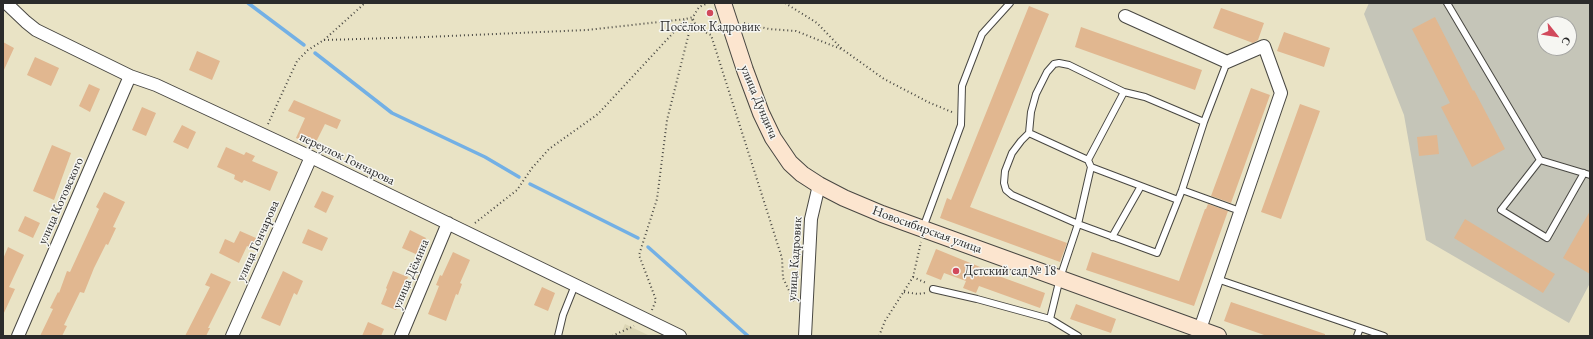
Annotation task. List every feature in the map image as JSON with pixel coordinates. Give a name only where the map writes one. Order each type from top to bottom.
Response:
[{"type":"main road","name":"улица Дундича","points":[[723,3],[750,84],[761,113],[773,138],[790,163],[802,174],[819,185]]},
{"type":"main road","name":"Новосибирская улица","points":[[819,185],[875,212],[1060,278],[1198,332],[1218,336]]},
{"type":"street","points":[[3,6],[6,3]]},
{"type":"street","name":"переулок Гончарова","points":[[6,3],[36,30],[130,76],[156,86],[311,157],[680,336]]},
{"type":"street","points":[[1125,16],[1227,62],[1264,46],[1282,93],[1198,332]]},
{"type":"street","name":"улица Котовского","points":[[18,336],[130,76]]},
{"type":"street","name":"улица Гончарова","points":[[232,336],[311,157]]},
{"type":"street","name":"улица Кадровик","points":[[804,336],[812,218],[819,185]]},
{"type":"street","name":"улица Дёмина","points":[[401,336],[448,223]]},
{"type":"lane","points":[[923,229],[961,125],[962,86],[982,34],[1010,3]]},
{"type":"lane","points":[[1447,3],[1540,160],[1587,174],[1547,238],[1501,210],[1540,160]]},
{"type":"lane","points":[[1204,122],[1145,97],[1124,92],[1069,65],[1059,63],[1054,64],[1047,72],[1036,94],[1031,112],[1030,132],[1020,141],[1012,153],[1005,171],[1004,183],[1006,190],[1012,195],[1078,224],[1157,253],[1182,190],[1204,122],[1227,62]]},
{"type":"lane","points":[[1088,160],[1124,92]]},
{"type":"lane","points":[[1030,132],[1088,160],[1091,167],[1078,224],[1060,278],[1050,319]]},
{"type":"lane","points":[[1091,167],[1178,200]]},
{"type":"lane","points":[[1112,237],[1141,186]]},
{"type":"lane","points":[[1182,190],[1240,211]]},
{"type":"lane","points":[[1217,278],[1384,336]]},
{"type":"lane","points":[[558,336],[563,315],[575,285]]},
{"type":"lane","points":[[933,289],[977,299],[1050,319],[1078,336]]},
{"type":"lane","points":[[1357,336],[1360,328]]},
{"type":"path","points":[[263,135],[297,62],[308,50],[324,40],[365,3]]},
{"type":"path","points":[[612,336],[647,320],[656,300],[639,255],[657,199],[667,120],[693,18],[699,7],[708,3]]},
{"type":"path","points":[[785,3],[817,23],[842,49],[884,79],[930,103],[961,115]]},
{"type":"path","points":[[324,40],[587,30],[693,18]]},
{"type":"path","points":[[693,18],[697,28],[711,35],[782,258],[783,278],[791,297],[805,312]]},
{"type":"path","points":[[465,231],[517,190],[532,168],[549,148],[598,114],[686,19]]},
{"type":"path","points":[[728,20],[769,29],[796,30],[842,49]]},
{"type":"path","points":[[879,336],[894,305],[913,277],[923,229]]},
{"type":"path","points":[[904,292],[918,294],[926,293],[933,289],[924,282],[913,277]]},
{"type":"shaded area","points":[[1369,3],[1590,3],[1590,283],[1569,323],[1426,240],[1404,115],[1364,14]]},
{"type":"shaded area","points":[[625,324],[650,336],[620,336]]},
{"type":"building","points":[[1029,6],[1049,14],[970,207],[1067,243],[1060,262],[940,218],[947,198],[951,200]]},
{"type":"building","points":[[1221,8],[1264,23],[1258,40],[1253,43],[1213,28]]},
{"type":"building","points":[[1435,17],[1505,149],[1472,167],[1441,107],[1450,103],[1412,29]]},
{"type":"building","points":[[1081,27],[1202,70],[1195,90],[1075,47]]},
{"type":"building","points":[[1284,32],[1330,48],[1324,67],[1277,51]]},
{"type":"building","points":[[3,42],[14,48],[3,72]]},
{"type":"building","points":[[197,51],[220,61],[212,80],[189,70]]},
{"type":"building","points":[[35,57],[59,68],[51,86],[27,75]]},
{"type":"building","points":[[89,84],[100,89],[90,112],[79,106]]},
{"type":"building","points":[[1251,88],[1270,95],[1231,203],[1211,196]]},
{"type":"building","points":[[294,100],[341,120],[337,129],[325,124],[314,146],[296,138],[305,118],[288,111]]},
{"type":"building","points":[[1300,104],[1320,111],[1281,219],[1261,212]]},
{"type":"building","points":[[142,107],[156,113],[146,136],[132,130]]},
{"type":"building","points":[[182,125],[196,132],[188,149],[173,142]]},
{"type":"building","points":[[1437,135],[1439,154],[1419,156],[1417,137]]},
{"type":"building","points":[[52,145],[71,153],[54,200],[33,191]]},
{"type":"building","points":[[226,147],[244,155],[246,152],[255,156],[252,161],[278,172],[270,191],[244,180],[242,183],[234,179],[235,175],[217,167]]},
{"type":"building","points":[[322,191],[334,196],[326,213],[314,207]]},
{"type":"building","points":[[104,192],[125,202],[113,227],[116,228],[94,268],[84,293],[80,292],[64,325],[67,326],[62,336],[40,336],[53,309],[50,308],[58,292],[59,293],[67,271],[70,272],[99,209],[96,207]]},
{"type":"building","points":[[1208,204],[1228,211],[1194,306],[1086,270],[1092,252],[1179,281]]},
{"type":"building","points":[[1590,211],[1590,274],[1563,258]]},
{"type":"building","points":[[25,216],[40,223],[33,238],[18,231]]},
{"type":"building","points":[[1465,219],[1555,274],[1543,293],[1454,238]]},
{"type":"building","points":[[308,229],[328,238],[322,251],[302,243]]},
{"type":"building","points":[[410,230],[426,238],[418,255],[402,248]]},
{"type":"building","points":[[240,231],[256,238],[251,248],[247,246],[239,263],[219,253],[225,239],[234,243]]},
{"type":"building","points":[[8,247],[24,255],[9,287],[15,289],[3,315],[3,259]]},
{"type":"building","points":[[936,249],[985,269],[985,271],[1045,293],[1040,308],[979,286],[976,293],[963,288],[966,281],[944,273],[941,280],[926,274]]},
{"type":"building","points":[[453,252],[470,260],[460,283],[462,284],[458,295],[456,294],[446,321],[428,314],[439,286],[436,285],[440,275],[442,276]]},
{"type":"building","points":[[283,271],[303,281],[297,295],[294,293],[280,326],[261,318]]},
{"type":"building","points":[[393,271],[408,277],[396,310],[381,304]]},
{"type":"building","points":[[211,273],[231,282],[208,328],[210,328],[206,336],[185,336],[210,287],[205,285]]},
{"type":"building","points":[[542,287],[555,293],[548,311],[534,305]]},
{"type":"building","points":[[1231,302],[1325,334],[1325,336],[1267,336],[1224,321]]},
{"type":"building","points":[[1076,304],[1116,319],[1111,333],[1070,319]]},
{"type":"building","points":[[368,322],[384,329],[381,336],[362,336]]},
{"type":"waterway","points":[[248,3],[304,45]]},
{"type":"waterway","points":[[315,53],[392,113],[485,157],[519,177]]},
{"type":"waterway","points":[[530,184],[638,238]]},
{"type":"waterway","points":[[648,247],[748,336]]},
{"type":"place","name":"Посёлок Кадровик","points":[[710,13]]},
{"type":"place","name":"Детский сад № 18","points":[[956,271]]}]
